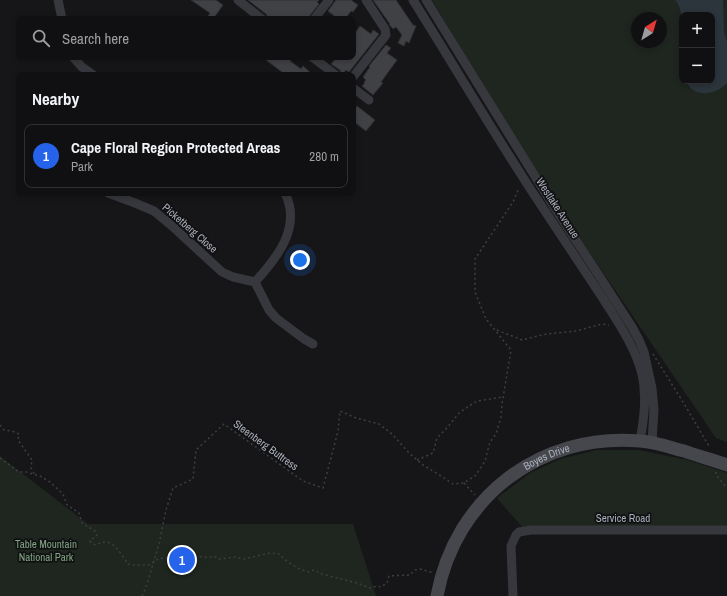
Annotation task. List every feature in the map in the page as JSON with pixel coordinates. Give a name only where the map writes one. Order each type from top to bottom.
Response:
[{"type":"main road","name":"Boyes Drive","points":[[437,596],[441,576],[446,562],[453,545],[468,518],[481,502],[502,482],[519,470],[544,456],[575,445],[592,442],[608,440],[646,441],[721,467]]},
{"type":"street","points":[[58,0],[61,16]]},
{"type":"street","points":[[238,0],[258,16]]},
{"type":"street","points":[[316,16],[329,0]]},
{"type":"street","points":[[356,73],[386,35],[385,29],[366,0]]},
{"type":"street","name":"Westlake Avenue","points":[[413,0],[524,178],[630,342],[642,375],[646,441]]},
{"type":"street","name":"Westlake Avenue","points":[[426,0],[639,340],[644,352],[652,388],[654,410],[646,441]]},
{"type":"street","points":[[76,60],[89,72]]},
{"type":"street","points":[[316,60],[332,72]]},
{"type":"street","points":[[356,90],[369,100]]},
{"type":"street","name":"Picketberg Close","points":[[116,196],[154,211],[222,272],[233,278],[255,282]]},
{"type":"street","points":[[286,196],[289,204],[291,220],[288,234],[281,250],[255,282],[269,310],[276,318],[313,344]]},
{"type":"street","name":"Service Road","points":[[513,596],[511,546],[519,532],[531,530],[727,530]]},
{"type":"path","points":[[503,397],[477,401],[460,412],[436,438],[433,452],[417,460],[453,484],[464,483],[476,475],[485,461],[490,442],[496,434],[502,417],[503,397],[511,350],[486,319],[475,292],[475,259],[512,202],[524,178]]},
{"type":"path","points":[[495,330],[522,340],[546,334],[576,331],[602,324],[620,326]]},
{"type":"path","points":[[652,353],[712,452]]},
{"type":"path","name":"Steenberg Buttress","points":[[142,596],[154,562],[166,510],[173,488],[192,479],[196,450],[224,424],[303,481],[323,488],[338,431],[340,411],[356,418],[379,424],[392,434],[409,454],[417,460]]},
{"type":"path","points":[[0,425],[4,430],[19,434],[18,440],[32,460],[31,468],[35,475]]},
{"type":"path","points":[[0,458],[19,472],[26,472],[40,476],[50,482],[63,494],[67,505],[79,513],[82,523],[96,531],[97,535],[90,541],[92,544],[96,545],[104,542],[109,543],[120,552],[128,564],[149,565],[165,558],[174,559],[180,555],[189,554],[208,558],[214,556],[219,559],[235,557],[244,559],[270,553],[279,554],[285,560],[302,570],[309,572],[314,570],[322,574],[370,588],[378,586],[381,587],[387,583],[389,576],[410,575],[415,570],[420,569],[436,573]]},
{"type":"path","points":[[721,467],[716,475],[727,488]]},
{"type":"path","points":[[464,483],[477,497]]},
{"type":"green space","points":[[432,0],[727,0],[727,442],[716,438],[546,189]]},
{"type":"green space","points":[[597,450],[639,450],[688,460],[727,473],[727,527],[522,527],[497,498],[530,473],[560,459]]},
{"type":"green space","name":"Table Mountain National Park","points":[[0,456],[88,524],[353,524],[376,596],[0,596]]},
{"type":"shaded area","points":[[675,0],[723,0],[724,32],[727,42],[727,83],[717,90],[700,93],[694,91],[688,84],[715,84],[715,12],[681,12]]},
{"type":"building","points":[[191,0],[216,0],[223,5],[215,16],[208,16],[210,13]]},
{"type":"building","points":[[248,0],[319,0],[317,2],[319,4],[309,16],[267,16]]},
{"type":"building","points":[[336,0],[351,0],[358,5],[353,12],[351,11],[347,16],[334,16],[328,11]]},
{"type":"building","points":[[373,0],[396,0],[413,25],[416,26],[409,43],[406,41],[404,46],[398,43],[402,35],[396,27],[393,29]]},
{"type":"building","points":[[360,26],[371,34],[373,30],[379,34],[349,72],[346,70],[344,72],[341,72],[331,64],[334,60],[356,60],[356,32]]},
{"type":"building","points":[[386,45],[391,48],[387,53],[397,60],[381,82],[383,83],[373,95],[362,86],[366,80],[363,77],[370,67],[369,66]]},
{"type":"building","points":[[266,60],[291,60],[290,61],[301,69],[303,66],[310,72],[282,72]]},
{"type":"building","points":[[357,106],[375,120],[366,131],[356,123]]},
{"type":"place","name":"Cape Floral Region Protected Areas","points":[[182,560]]}]
